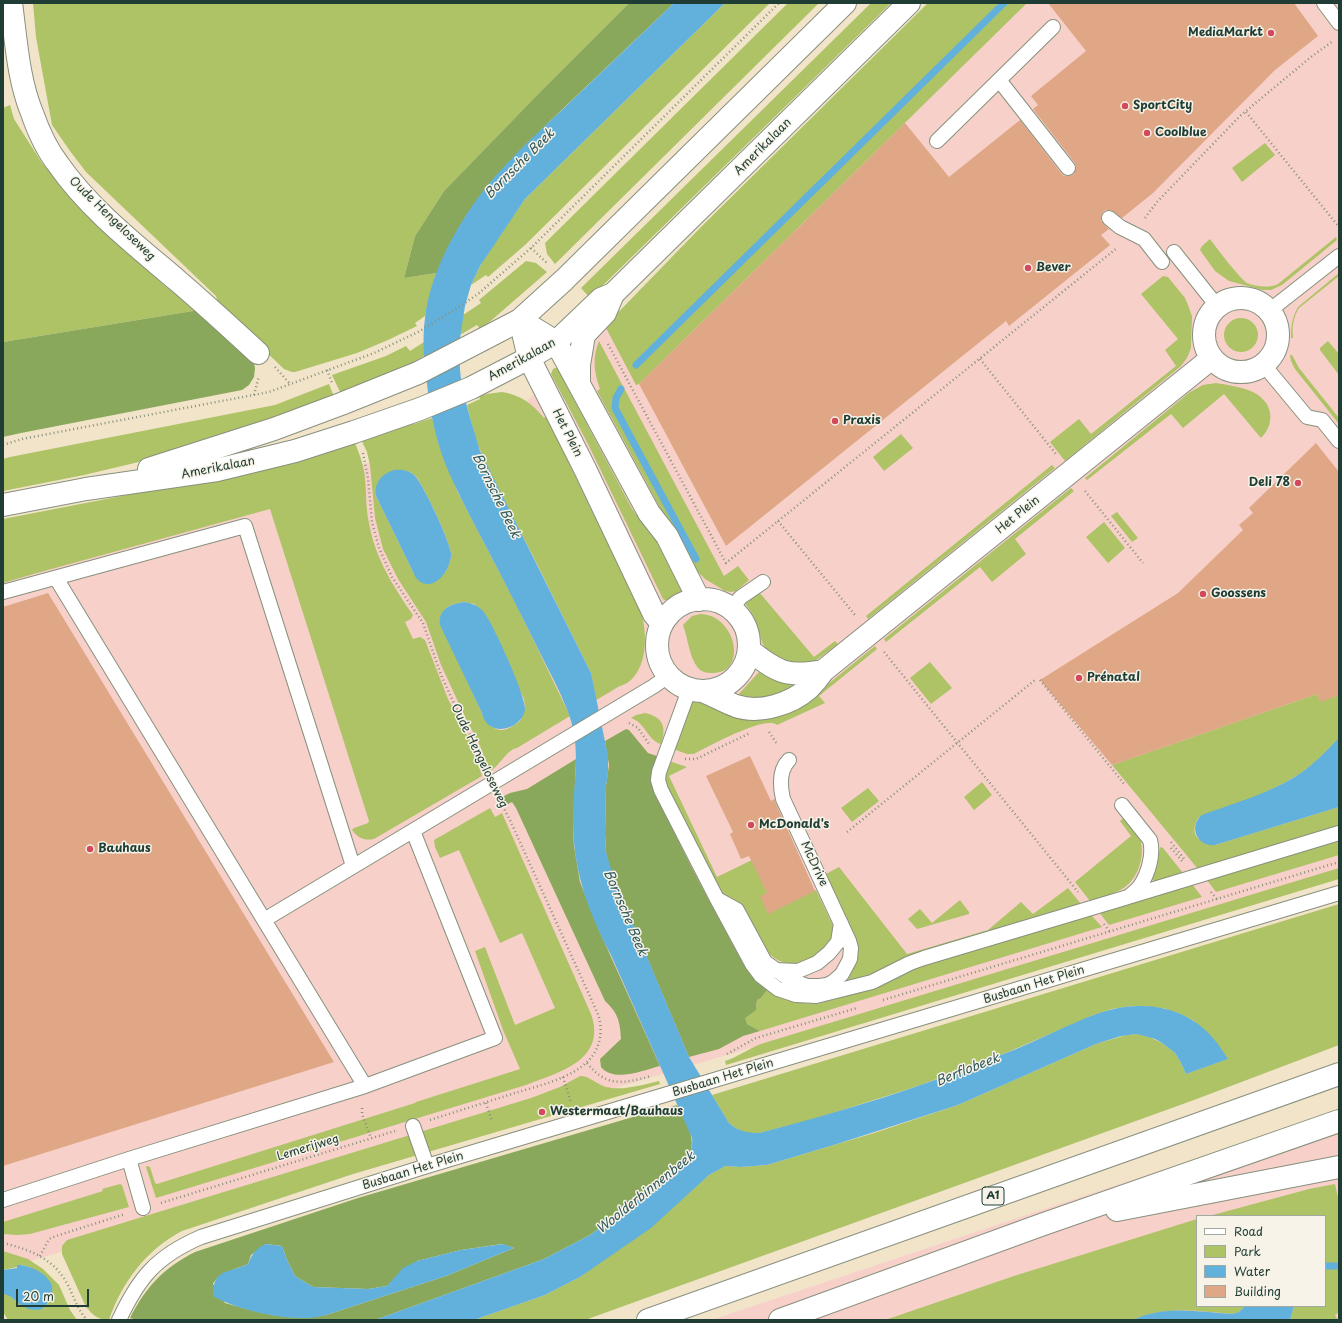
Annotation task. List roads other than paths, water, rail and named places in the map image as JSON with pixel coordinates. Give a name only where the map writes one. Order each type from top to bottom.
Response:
[{"type":"main road","name":"Oude Hengeloseweg","points":[[11,3],[17,55],[31,112],[57,163],[76,188],[124,234],[258,353]]},
{"type":"main road","name":"Amerikalaan","points":[[86,489],[274,429],[341,404],[418,373],[520,320],[564,280],[845,3]]},
{"type":"main road","name":"Amerikalaan","points":[[3,504],[86,489],[217,470],[259,461],[314,445],[420,409],[471,388],[529,358],[556,342],[601,299],[613,294],[909,3]]},
{"type":"main road","points":[[579,384],[579,365],[584,335],[605,313],[613,294]]},
{"type":"main road","points":[[1243,298],[1260,303],[1270,311],[1277,327],[1278,340],[1274,351],[1264,364],[1251,370],[1239,372],[1222,366],[1212,358],[1204,342],[1204,330],[1208,318],[1217,306],[1231,299],[1243,298]]},
{"type":"main road","points":[[520,320],[556,342],[649,513],[667,536],[699,600]]},
{"type":"main road","name":"Het Plein","points":[[520,320],[529,358],[654,614],[662,624]]},
{"type":"main road","name":"Het Plein","points":[[697,691],[741,707],[769,707],[782,704],[797,697],[809,688],[823,671],[1212,358]]},
{"type":"main road","points":[[699,600],[712,600],[731,608],[746,628],[750,643],[745,665],[736,678],[717,690],[697,691],[680,686],[668,676],[660,663],[656,648],[658,633],[662,624],[670,613],[675,608],[689,601],[699,600]]},
{"type":"main road","name":"Het Plein","points":[[749,650],[771,667],[787,673],[803,675],[823,671]]},
{"type":"main road","name":"A1","points":[[648,1320],[1339,1074]]},
{"type":"main road","points":[[780,1320],[1041,1225],[1339,1121]]},
{"type":"main road","points":[[1041,1225],[1339,1167]]},
{"type":"lane","points":[[1324,3],[1339,22]]},
{"type":"lane","points":[[937,141],[1053,27]]},
{"type":"lane","points":[[999,80],[1068,168]]},
{"type":"lane","points":[[1109,218],[1120,227],[1144,239],[1162,262]]},
{"type":"lane","points":[[1174,252],[1217,306]]},
{"type":"lane","points":[[1270,311],[1339,256]]},
{"type":"lane","points":[[1264,364],[1307,418],[1322,420],[1339,441]]},
{"type":"lane","points":[[3,592],[245,526],[352,866]]},
{"type":"lane","points":[[56,578],[365,1086]]},
{"type":"lane","points":[[731,608],[741,597],[763,582]]},
{"type":"lane","points":[[264,920],[613,709],[654,686],[668,676]]},
{"type":"lane","points":[[697,691],[666,752],[658,772],[658,780],[661,790],[752,964],[761,976],[778,989],[796,995],[816,996],[872,982],[910,963],[924,958],[1339,833]]},
{"type":"lane","name":"McDrive","points":[[717,899],[736,910],[765,962],[789,979],[806,986],[820,986],[833,982],[845,970],[851,955],[850,945],[783,799],[781,781],[784,765],[789,760]]},
{"type":"lane","points":[[1122,805],[1150,840],[1152,845],[1149,866],[1139,887],[1128,897]]},
{"type":"lane","points":[[3,1200],[129,1159],[365,1086],[495,1038],[413,831]]},
{"type":"lane","name":"Busbaan Het Plein","points":[[119,1320],[131,1296],[152,1267],[183,1245],[208,1234],[426,1166],[1339,893]]},
{"type":"lane","points":[[775,970],[798,971],[817,963],[829,953],[838,942],[841,932],[841,923]]},
{"type":"lane","points":[[413,1126],[426,1166]]},
{"type":"lane","points":[[129,1159],[144,1208]]},
{"type":"water","points":[[674,3],[725,3],[525,199],[480,266],[471,285],[465,306],[459,345],[462,388],[480,451],[591,673],[608,756],[605,834],[606,852],[613,876],[689,1057],[729,1123],[736,1128],[751,1133],[759,1133],[851,1108],[941,1078],[1009,1052],[1093,1015],[1122,1007],[1142,1006],[1162,1008],[1190,1018],[1205,1030],[1228,1059],[1186,1074],[1175,1053],[1162,1043],[1155,1039],[1136,1034],[1121,1036],[1096,1044],[958,1105],[767,1165],[741,1167],[725,1166],[709,1175],[651,1228],[580,1277],[545,1295],[474,1320],[375,1320],[544,1259],[590,1235],[615,1217],[685,1159],[692,1147],[692,1138],[611,955],[595,923],[583,890],[574,838],[573,805],[576,749],[571,721],[557,687],[453,482],[445,463],[438,443],[431,414],[425,368],[424,343],[425,318],[437,271],[459,226],[477,199],[496,175],[518,152]]},
{"type":"water","points":[[394,470],[410,472],[418,480],[436,513],[451,553],[445,573],[440,579],[428,584],[422,583],[416,578],[376,496],[376,487],[379,480],[385,474]]},
{"type":"water","points":[[464,602],[472,604],[483,611],[494,629],[521,691],[525,710],[522,717],[511,727],[497,729],[490,726],[485,721],[440,625],[441,615],[446,608],[454,604]]},
{"type":"water","points":[[1339,738],[1339,807],[1215,845],[1203,843],[1196,835],[1196,825],[1202,815],[1255,796],[1293,778],[1305,770]]},
{"type":"water","points":[[266,1244],[282,1246],[295,1276],[313,1287],[368,1289],[387,1286],[403,1268],[417,1261],[461,1250],[503,1244],[514,1248],[446,1276],[326,1315],[315,1317],[297,1318],[259,1313],[223,1301],[213,1296],[214,1287],[219,1276],[223,1273],[248,1264],[255,1252]]},
{"type":"water","points":[[17,1265],[27,1266],[38,1271],[50,1282],[52,1288],[50,1298],[48,1303],[42,1309],[29,1309],[24,1307],[12,1297],[3,1294],[3,1270],[17,1268]]},
{"type":"water","points":[[1244,1307],[1294,1307],[1290,1320],[1133,1320],[1157,1312],[1169,1311],[1232,1314],[1239,1312]]},
{"type":"waterway","points":[[636,365],[1004,3]]},
{"type":"waterway","points":[[621,389],[616,398],[615,408],[696,559]]},
{"type":"waterway","points":[[1326,1266],[1339,1266]]},
{"type":"place","name":"MediaMarkt","points":[[1271,33]]},
{"type":"place","name":"SportCity","points":[[1125,106]]},
{"type":"place","name":"Coolblue","points":[[1147,133]]},
{"type":"place","name":"Bever","points":[[1028,268]]},
{"type":"place","name":"Praxis","points":[[835,421]]},
{"type":"place","name":"Deli 78","points":[[1298,483]]},
{"type":"place","name":"Goossens","points":[[1203,594]]},
{"type":"place","name":"Prénatal","points":[[1079,678]]},
{"type":"place","name":"McDonald's","points":[[751,825]]},
{"type":"place","name":"Bauhaus","points":[[90,849]]},
{"type":"place","name":"Westermaat/Bauhaus","points":[[542,1112]]},
{"type":"water label","name":"Bornsche Beek","points":[[520,164]]},
{"type":"water label","name":"Bornsche Beek","points":[[496,496]]},
{"type":"water label","name":"Bornsche Beek","points":[[625,913]]},
{"type":"water label","name":"Berflobeek","points":[[968,1070]]},
{"type":"water label","name":"Woolderbinnenbeek","points":[[646,1193]]}]
